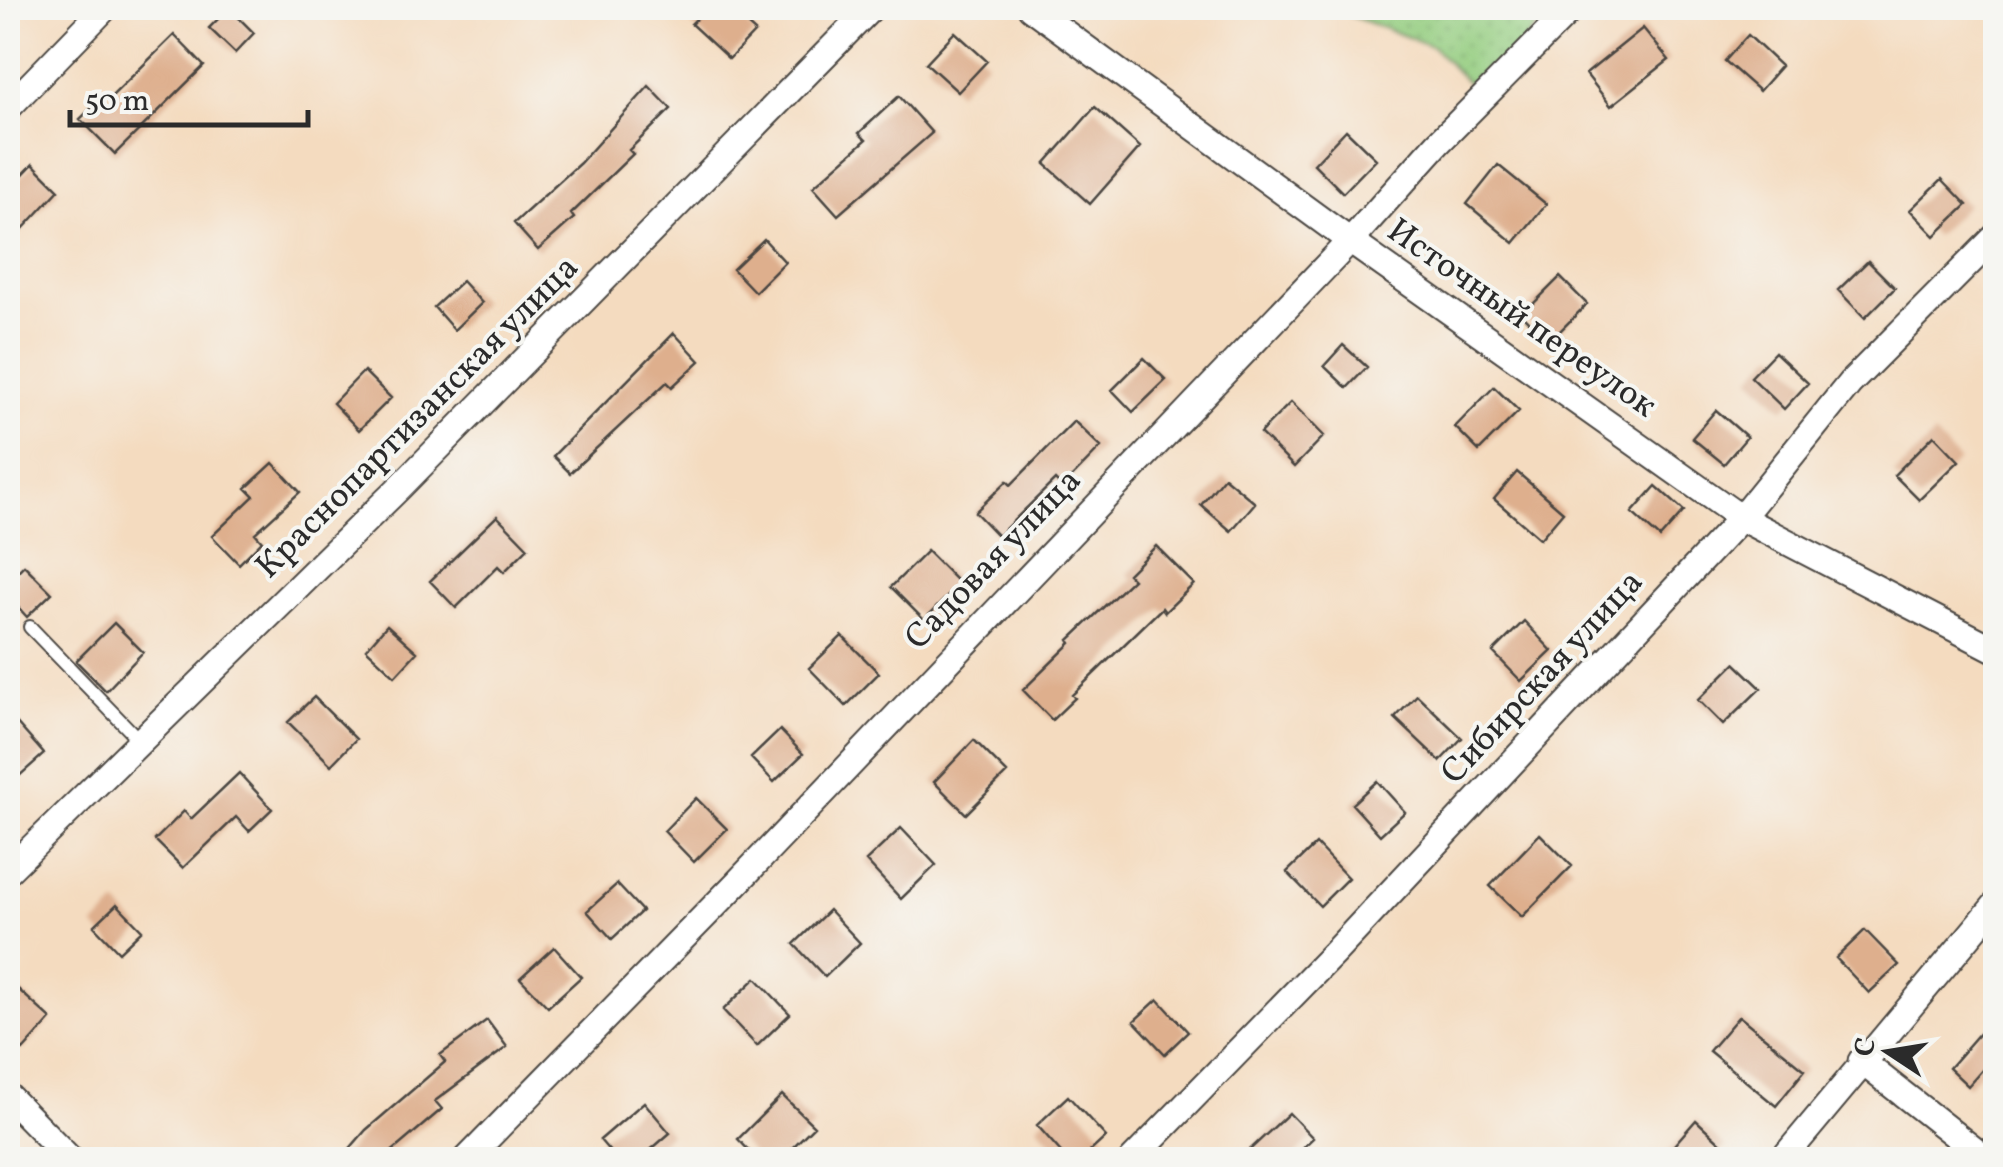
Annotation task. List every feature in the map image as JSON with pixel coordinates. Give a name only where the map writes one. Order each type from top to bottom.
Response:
[{"type":"street","points":[[8,108],[106,8]]},
{"type":"street","name":"Краснопартизанская улица","points":[[8,871],[414,473],[872,8]]},
{"type":"street","name":"Источный переулок","points":[[1031,8],[1740,518],[1996,650]]},
{"type":"street","name":"Садовая улица","points":[[466,1160],[736,884],[1350,241],[1438,143],[1572,8]]},
{"type":"street","name":"Сибирская улица","points":[[1132,1160],[1334,953],[1740,518],[1850,383],[1996,236]]},
{"type":"street","points":[[1782,1160],[1996,904]]},
{"type":"street","points":[[1861,1061],[1987,1160]]},
{"type":"street","points":[[8,1096],[71,1160]]},
{"type":"lane","points":[[30,627],[142,742]]},
{"type":"green space","points":[[1357,8],[1555,8],[1476,91],[1432,46],[1351,16]]},
{"type":"building","points":[[229,8],[254,33],[235,53],[209,28]]},
{"type":"building","points":[[707,8],[728,8],[755,32],[729,59],[691,24]]},
{"type":"building","points":[[1643,28],[1669,60],[1611,106],[1586,74]]},
{"type":"building","points":[[955,32],[987,61],[958,92],[926,63]]},
{"type":"building","points":[[174,35],[204,66],[115,154],[80,119],[106,94],[110,98]]},
{"type":"building","points":[[1748,35],[1781,66],[1759,91],[1725,61]]},
{"type":"building","points":[[649,86],[671,109],[629,150],[633,154],[571,214],[574,218],[538,250],[514,223],[580,163]]},
{"type":"building","points":[[899,96],[932,133],[838,215],[813,187],[866,140],[859,133]]},
{"type":"building","points":[[1095,107],[1140,147],[1090,204],[1045,164]]},
{"type":"building","points":[[1346,130],[1376,159],[1343,193],[1314,164]]},
{"type":"building","points":[[33,164],[59,190],[20,232],[8,219],[8,190]]},
{"type":"building","points":[[1498,165],[1546,204],[1514,243],[1467,204]]},
{"type":"building","points":[[1942,179],[1967,205],[1935,236],[1910,210]]},
{"type":"building","points":[[764,239],[785,262],[755,292],[733,269]]},
{"type":"building","points":[[1868,261],[1895,288],[1865,318],[1838,290]]},
{"type":"building","points":[[1560,277],[1587,304],[1549,342],[1522,315]]},
{"type":"building","points":[[462,281],[482,303],[454,330],[434,307]]},
{"type":"building","points":[[674,333],[700,361],[672,387],[667,382],[570,473],[553,456]]},
{"type":"building","points":[[1343,345],[1367,367],[1347,388],[1324,366]]},
{"type":"building","points":[[1775,352],[1808,383],[1784,409],[1751,377]]},
{"type":"building","points":[[1144,358],[1166,380],[1133,412],[1112,390]]},
{"type":"building","points":[[364,371],[391,398],[359,430],[333,403]]},
{"type":"building","points":[[1494,387],[1519,411],[1479,451],[1455,427]]},
{"type":"building","points":[[1291,402],[1324,436],[1294,467],[1260,433]]},
{"type":"building","points":[[1716,410],[1747,437],[1724,464],[1692,438]]},
{"type":"building","points":[[1074,421],[1101,447],[1062,487],[1055,480],[998,536],[975,512],[1007,481],[1011,485]]},
{"type":"building","points":[[1934,435],[1959,461],[1919,500],[1894,475]]},
{"type":"building","points":[[273,463],[300,492],[255,533],[262,541],[239,564],[212,536],[254,496],[246,488]]},
{"type":"building","points":[[1517,472],[1563,512],[1540,539],[1494,499]]},
{"type":"building","points":[[1224,477],[1255,503],[1231,531],[1201,505]]},
{"type":"building","points":[[1656,486],[1684,511],[1660,538],[1632,513]]},
{"type":"building","points":[[497,516],[528,548],[504,572],[498,566],[456,608],[430,581]]},
{"type":"building","points":[[1156,546],[1194,584],[1165,612],[1162,608],[1072,695],[1075,698],[1052,720],[1023,690],[1133,579],[1128,574]]},
{"type":"building","points":[[927,551],[960,584],[924,620],[891,587]]},
{"type":"building","points":[[24,565],[52,593],[27,617],[8,596],[8,581]]},
{"type":"building","points":[[1524,621],[1552,651],[1521,681],[1493,652]]},
{"type":"building","points":[[114,623],[143,652],[106,691],[76,661]]},
{"type":"building","points":[[387,625],[417,652],[395,676],[366,649]]},
{"type":"building","points":[[842,636],[879,673],[846,706],[809,668]]},
{"type":"building","points":[[1735,663],[1761,688],[1723,725],[1698,700]]},
{"type":"building","points":[[1417,695],[1462,738],[1440,761],[1395,718]]},
{"type":"building","points":[[314,697],[356,739],[331,765],[288,722]]},
{"type":"building","points":[[8,713],[44,754],[8,786]]},
{"type":"building","points":[[780,730],[803,754],[774,782],[751,758]]},
{"type":"building","points":[[974,740],[1007,773],[966,814],[934,782]]},
{"type":"building","points":[[239,773],[272,809],[249,831],[236,817],[183,868],[155,840],[184,811],[191,819]]},
{"type":"building","points":[[1377,781],[1405,812],[1380,835],[1352,804]]},
{"type":"building","points":[[696,798],[727,829],[694,862],[664,831]]},
{"type":"building","points":[[901,828],[936,865],[901,899],[866,861]]},
{"type":"building","points":[[1540,834],[1572,866],[1522,917],[1490,886]]},
{"type":"building","points":[[1316,844],[1348,878],[1320,906],[1287,872]]},
{"type":"building","points":[[617,884],[642,911],[612,939],[587,911]]},
{"type":"building","points":[[117,904],[142,930],[119,952],[94,926]]},
{"type":"building","points":[[829,910],[860,943],[825,977],[794,944]]},
{"type":"building","points":[[1865,930],[1899,965],[1869,993],[1836,958]]},
{"type":"building","points":[[554,947],[581,977],[548,1007],[520,978]]},
{"type":"building","points":[[756,978],[790,1014],[757,1046],[723,1010]]},
{"type":"building","points":[[8,980],[51,1019],[23,1050],[8,1035]]},
{"type":"building","points":[[1158,999],[1188,1032],[1165,1054],[1134,1021]]},
{"type":"building","points":[[1739,1016],[1805,1070],[1776,1106],[1709,1051]]},
{"type":"building","points":[[487,1020],[507,1047],[435,1101],[442,1109],[382,1160],[340,1160],[366,1130],[445,1062],[440,1055]]},
{"type":"building","points":[[1982,1030],[1996,1042],[1996,1054],[1968,1086],[1949,1068]]},
{"type":"building","points":[[782,1095],[814,1126],[780,1160],[758,1160],[738,1139]]},
{"type":"building","points":[[1068,1096],[1106,1137],[1081,1160],[1068,1160],[1037,1125]]},
{"type":"building","points":[[644,1102],[670,1133],[639,1160],[617,1160],[600,1140]]},
{"type":"building","points":[[1289,1113],[1313,1138],[1290,1160],[1239,1160]]},
{"type":"building","points":[[1696,1120],[1725,1147],[1713,1160],[1661,1160]]}]
